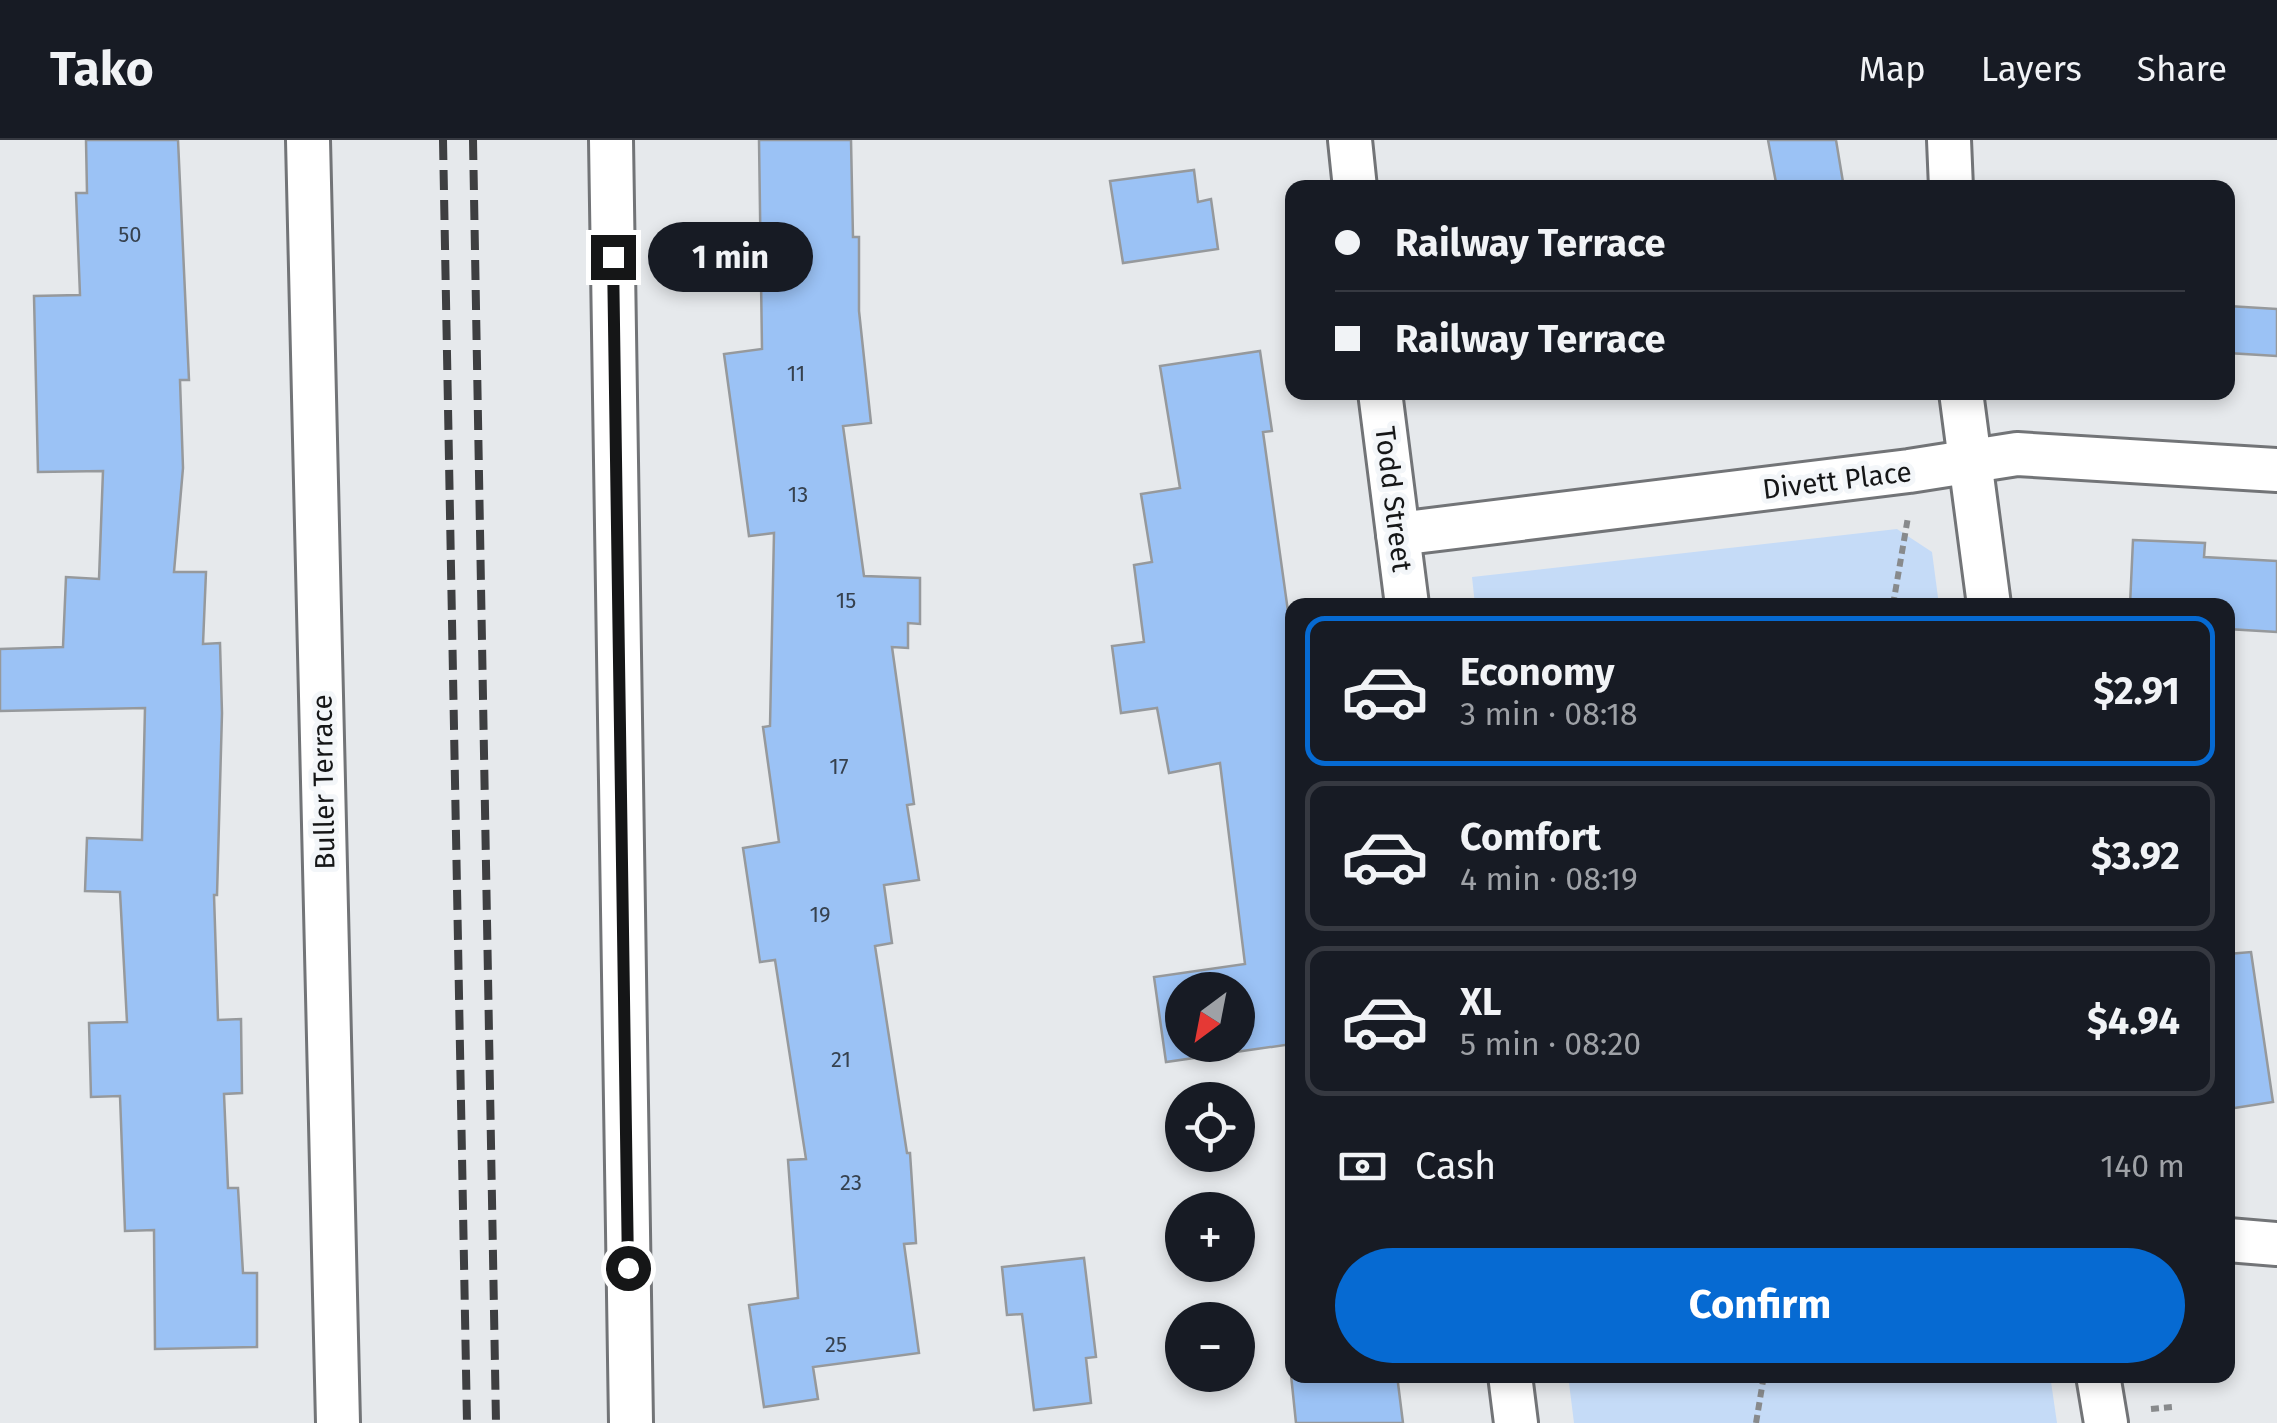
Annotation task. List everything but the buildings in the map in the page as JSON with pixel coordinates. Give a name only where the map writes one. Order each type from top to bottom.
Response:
[{"type":"street","name":"Buller Terrace","points":[[308,140],[338,1423]]},
{"type":"street","points":[[612,140],[631,1423]]},
{"type":"street","points":[[1350,140],[1355,180]]},
{"type":"street","points":[[1949,140],[1951,180]]},
{"type":"street","name":"Todd Street","points":[[1381,400],[1406,598]]},
{"type":"street","points":[[1962,400],[1988,598]]},
{"type":"street","name":"Divett Place","points":[[1398,534],[1909,471],[2017,454],[2277,470]]},
{"type":"street","points":[[2235,1241],[2277,1244]]},
{"type":"street","points":[[1511,1383],[1516,1423]]},
{"type":"street","points":[[2103,1383],[2125,1416]]},
{"type":"path","points":[[1894,598],[1908,515]]},
{"type":"path","points":[[1756,1423],[1763,1383]]},
{"type":"path","points":[[2125,1416],[2172,1407]]},
{"type":"shaded area","points":[[1897,529],[1932,552],[1938,598],[1474,598],[1472,577]]},
{"type":"shaded area","points":[[1569,1383],[2051,1383],[2057,1423],[1574,1423]]},
{"type":"railway","points":[[443,140],[467,1423]]},
{"type":"railway","points":[[473,140],[496,1423]]},
{"type":"route","points":[[613,257],[628,1268]]}]
